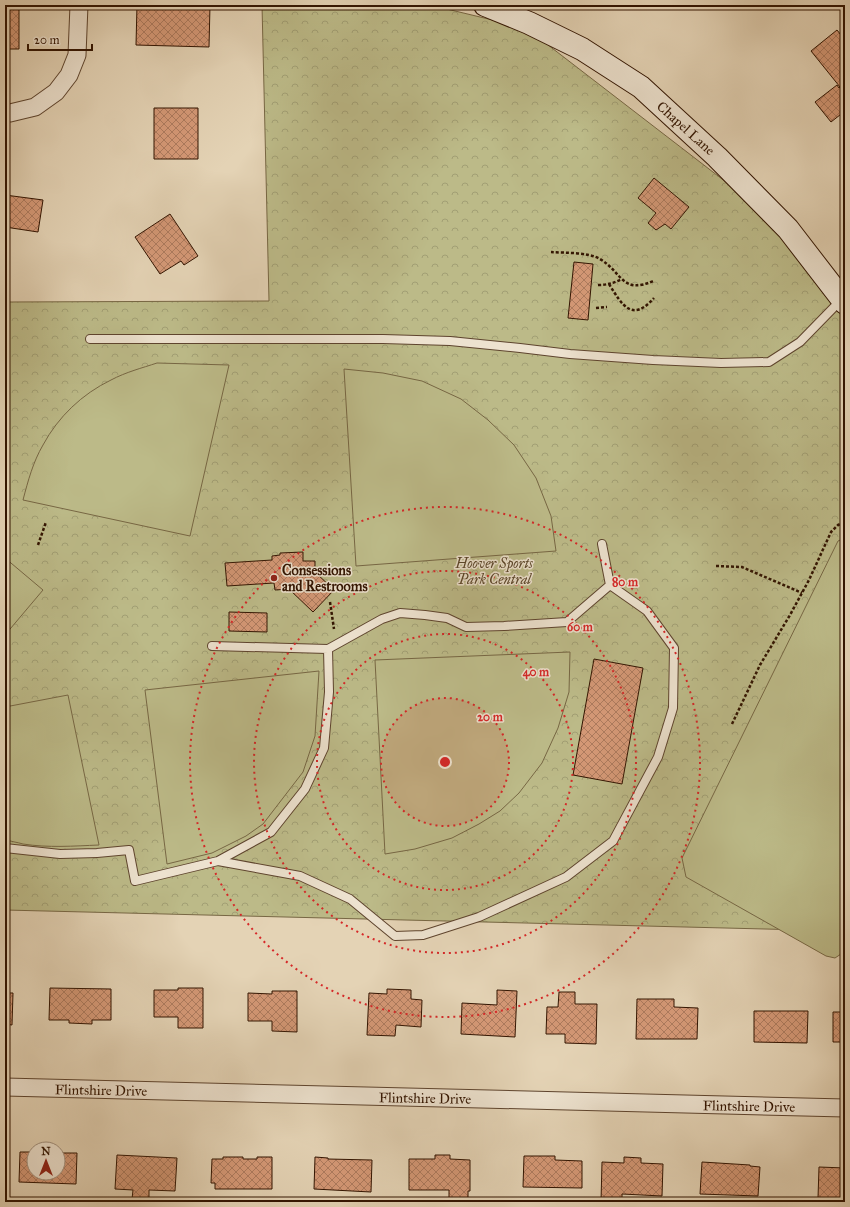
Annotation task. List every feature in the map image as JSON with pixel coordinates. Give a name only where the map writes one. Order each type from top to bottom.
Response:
[{"type":"street","points":[[5,112],[10,113],[35,107],[56,92],[69,75],[77,55],[79,5]]},
{"type":"street","name":"Chapel Lane","points":[[485,5],[529,23],[582,50],[641,87],[717,157],[788,229],[843,301]]},
{"type":"street","name":"Flintshire Drive","points":[[5,1087],[845,1108]]},
{"type":"lane","points":[[90,339],[383,339],[450,342],[570,354],[653,360],[721,363],[769,362],[800,342],[843,301]]},
{"type":"lane","points":[[218,861],[300,876],[350,899],[395,936],[423,935],[479,917],[566,877],[613,841],[658,757],[673,708],[674,648],[647,611],[610,585],[602,544]]},
{"type":"lane","points":[[212,646],[328,649],[382,619],[400,613],[448,618],[466,627],[567,622],[610,585]]},
{"type":"lane","points":[[5,848],[60,854],[98,853],[129,850],[135,881],[218,861],[271,832],[305,789],[324,748],[328,692],[328,649]]},
{"type":"path","points":[[551,252],[590,256],[600,259],[632,286],[639,286],[653,281]]},
{"type":"path","points":[[598,285],[614,284],[622,279]]},
{"type":"path","points":[[609,284],[625,308],[635,310],[644,308],[654,298]]},
{"type":"path","points":[[596,308],[607,307]]},
{"type":"path","points":[[38,545],[46,522]]},
{"type":"path","points":[[732,724],[760,665],[802,593],[831,532],[838,525],[845,522]]},
{"type":"path","points":[[716,566],[742,567],[802,593]]},
{"type":"path","points":[[330,602],[337,644]]},
{"type":"green space","name":"Hoover Sports Park Central","points":[[262,5],[430,5],[526,28],[770,216],[845,320],[845,931],[5,910],[5,302],[269,301]]},
{"type":"green space","points":[[157,363],[229,365],[190,536],[23,500],[39,451],[63,416],[81,399],[100,386],[128,372]]},
{"type":"green space","points":[[344,369],[383,373],[422,381],[461,399],[488,420],[514,445],[536,478],[551,516],[556,551],[356,566]]},
{"type":"green space","points":[[845,538],[845,947],[841,954],[835,958],[826,956],[686,877],[682,858],[838,541]]},
{"type":"green space","points":[[5,558],[43,590],[5,635]]},
{"type":"green space","points":[[570,652],[569,692],[558,728],[542,763],[519,793],[500,811],[452,838],[415,849],[385,854],[375,660]]},
{"type":"green space","points":[[319,671],[315,736],[303,772],[263,824],[246,836],[212,853],[167,864],[145,690]]},
{"type":"green space","points":[[68,695],[99,845],[42,846],[23,844],[7,840],[5,839],[5,707]]},
{"type":"building","points":[[5,5],[19,5],[19,49],[5,49]]},
{"type":"building","points":[[137,5],[210,5],[209,47],[136,45]]},
{"type":"building","points":[[837,30],[845,40],[845,111],[831,122],[815,102],[837,85],[839,88],[840,87],[811,51]]},
{"type":"building","points":[[154,108],[198,108],[198,159],[154,159]]},
{"type":"building","points":[[654,178],[689,207],[671,229],[665,224],[656,230],[648,223],[656,213],[638,198]]},
{"type":"building","points":[[5,195],[43,200],[38,232],[5,227]]},
{"type":"building","points":[[170,214],[198,256],[184,265],[181,261],[160,274],[135,237]]},
{"type":"building","points":[[574,262],[593,264],[588,320],[568,318]]},
{"type":"building","name":"Consessions and Restrooms","points":[[303,552],[303,561],[315,561],[315,572],[334,590],[313,612],[289,589],[275,590],[274,583],[227,586],[225,563],[272,560],[272,556],[280,555],[280,553]]},
{"type":"building","points":[[229,612],[267,613],[267,632],[229,631]]},
{"type":"building","points":[[594,659],[643,668],[622,784],[573,775]]},
{"type":"building","points":[[50,988],[111,989],[111,1020],[92,1020],[92,1024],[69,1023],[69,1020],[49,1020]]},
{"type":"building","points":[[178,988],[203,988],[203,1028],[178,1028],[178,1017],[154,1017],[154,990],[178,990]]},
{"type":"building","points":[[387,989],[411,990],[411,999],[422,1000],[421,1027],[396,1025],[395,1036],[367,1035],[369,993],[387,994]]},
{"type":"building","points":[[497,990],[517,991],[515,1037],[461,1034],[462,1003],[497,1005]]},
{"type":"building","points":[[272,991],[297,991],[297,1032],[272,1031],[272,1021],[248,1021],[248,993],[272,994]]},
{"type":"building","points":[[559,992],[575,992],[575,1004],[597,1004],[596,1044],[565,1043],[565,1034],[546,1034],[547,1007],[558,1007]]},
{"type":"building","points":[[5,993],[13,993],[12,1025],[5,1024]]},
{"type":"building","points":[[637,999],[674,999],[674,1007],[698,1008],[697,1039],[636,1039]]},
{"type":"building","points":[[754,1011],[808,1011],[807,1043],[754,1042]]},
{"type":"building","points":[[833,1012],[845,1012],[845,1042],[833,1042]]},
{"type":"building","points":[[20,1152],[26,1152],[26,1181],[66,1181],[66,1153],[77,1153],[76,1184],[19,1182]]},
{"type":"building","points":[[117,1155],[177,1158],[175,1191],[149,1190],[149,1200],[132,1199],[133,1190],[115,1189]]},
{"type":"building","points":[[435,1155],[450,1155],[450,1159],[470,1160],[470,1191],[468,1191],[468,1200],[449,1200],[449,1190],[409,1190],[409,1159],[435,1159]]},
{"type":"building","points":[[524,1156],[555,1156],[555,1160],[582,1161],[582,1188],[523,1187]]},
{"type":"building","points":[[223,1157],[257,1159],[257,1157],[272,1157],[272,1189],[215,1189],[215,1183],[211,1183],[212,1159],[223,1159]]},
{"type":"building","points":[[315,1157],[328,1159],[372,1160],[371,1192],[314,1189]]},
{"type":"building","points":[[624,1157],[641,1158],[641,1163],[663,1164],[662,1196],[622,1194],[622,1202],[601,1202],[602,1162],[624,1163]]},
{"type":"building","points":[[702,1162],[760,1167],[758,1196],[700,1194]]},
{"type":"building","points":[[819,1167],[845,1168],[845,1202],[827,1202],[827,1198],[818,1198]]},
{"type":"place","name":"Consessions and Restrooms","points":[[274,578]]}]
